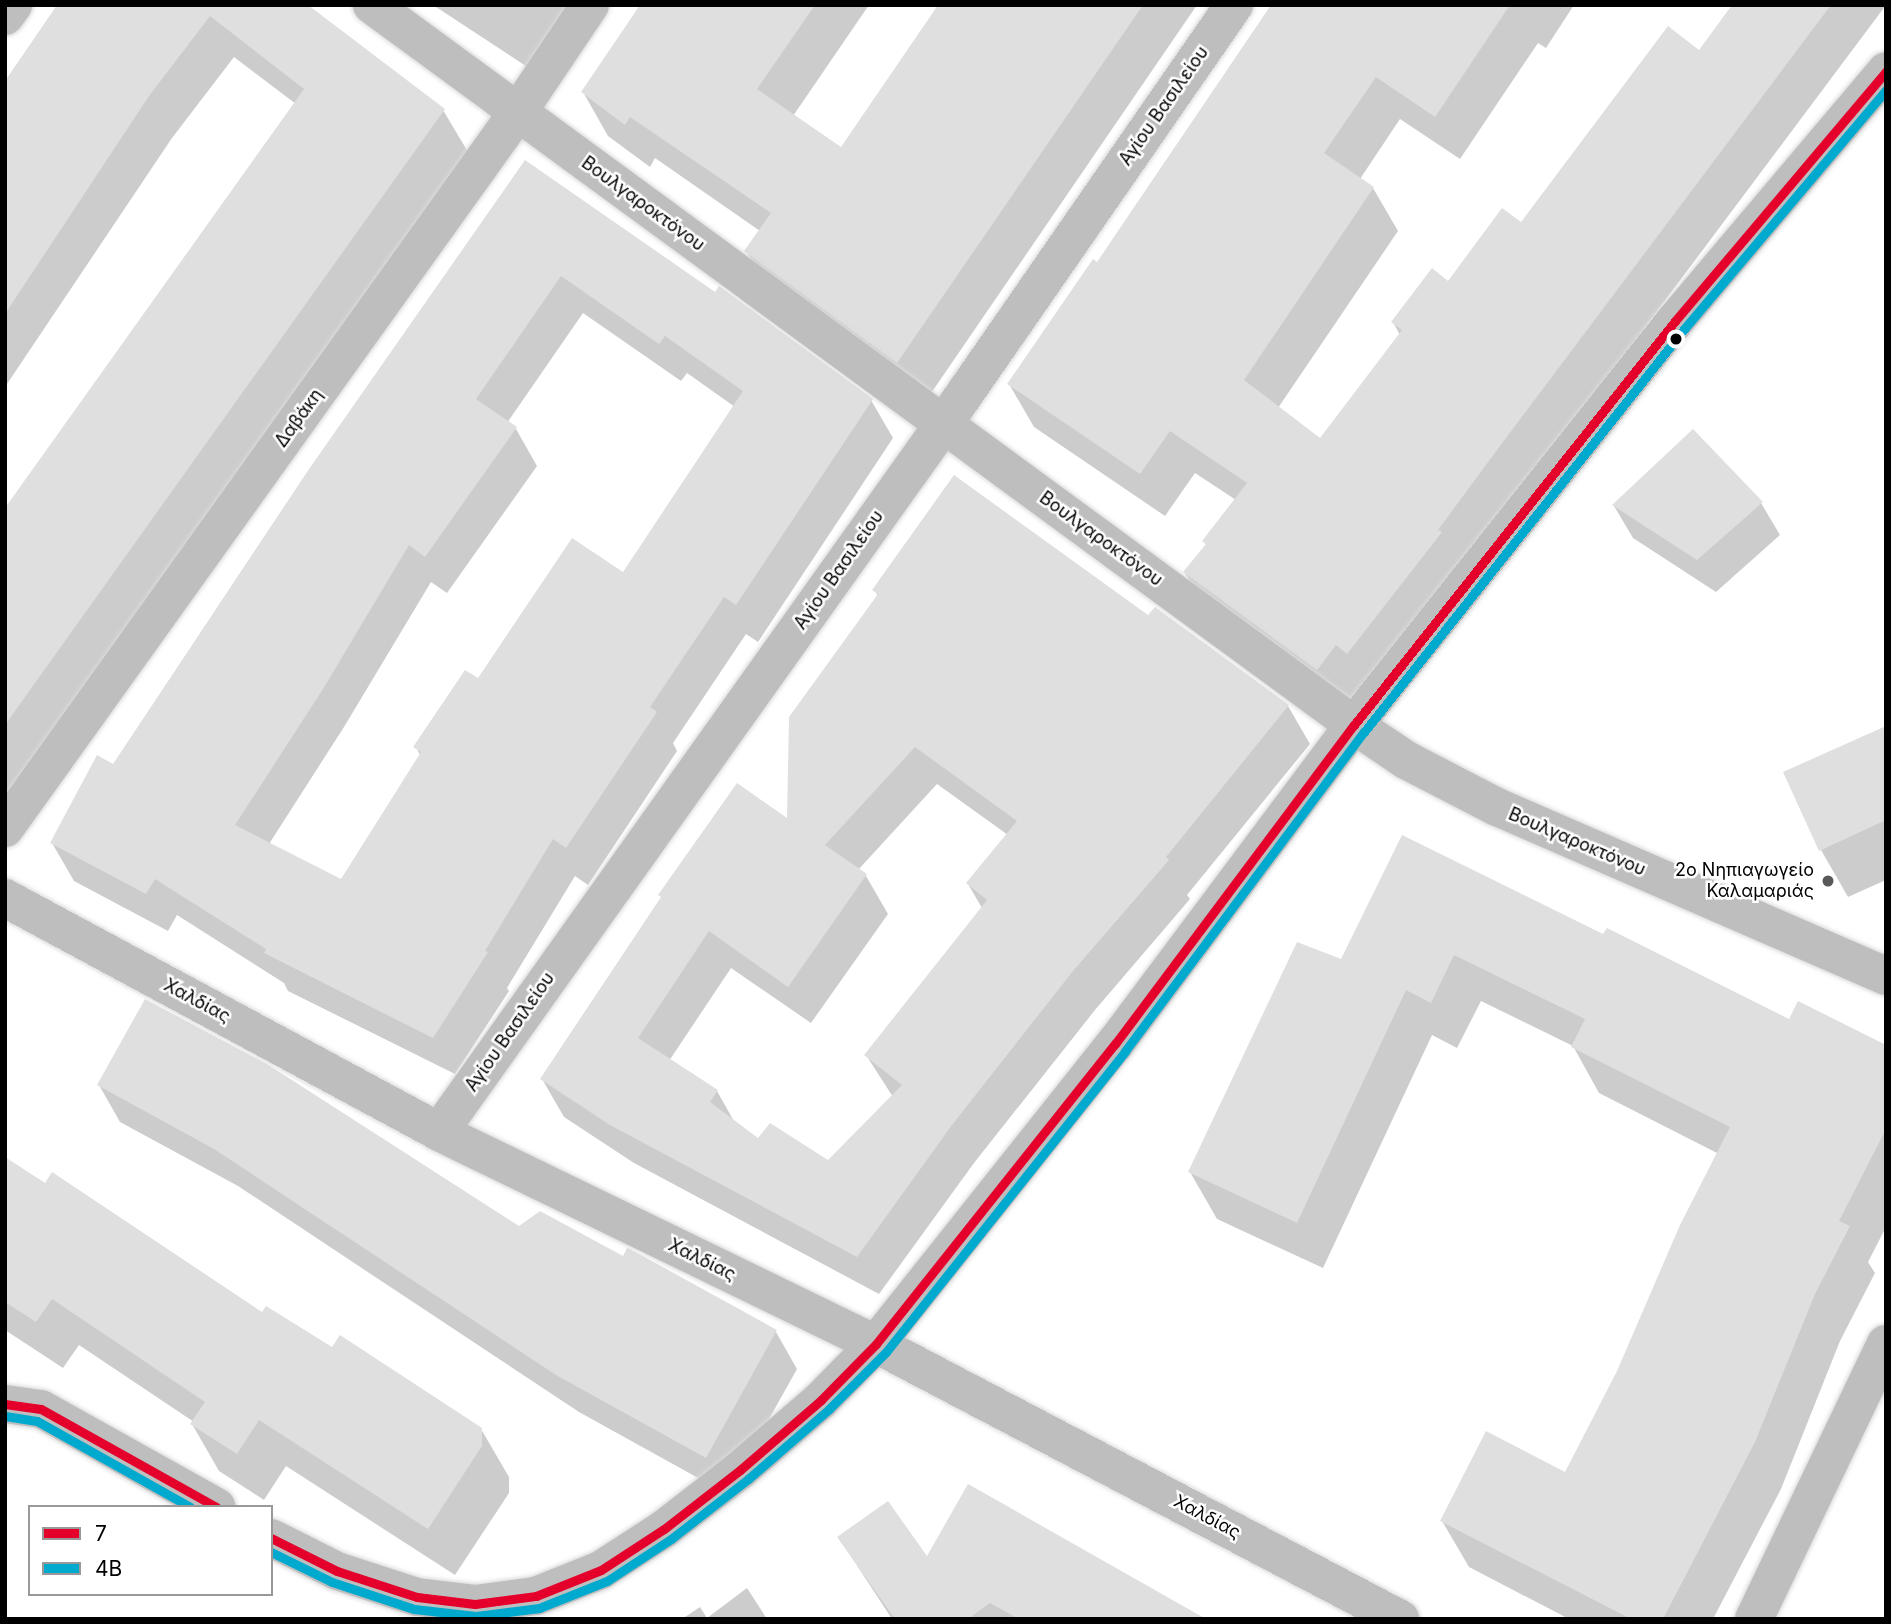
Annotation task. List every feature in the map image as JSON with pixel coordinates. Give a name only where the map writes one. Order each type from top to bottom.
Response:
[{"type":"street","points":[[5,16],[13,5]]},
{"type":"street","name":"Βουλγαροκτόνου","points":[[372,5],[943,425],[1354,725],[1406,760],[1497,807],[1886,976]]},
{"type":"street","name":"Δαβάκη","points":[[5,828],[519,112],[590,5]]},
{"type":"street","name":"Αγίου Βασιλείου","points":[[439,1132],[943,425],[1234,5]]},
{"type":"street","points":[[273,1539],[337,1571],[417,1597],[475,1604],[536,1596],[601,1570],[691,1509],[785,1432],[876,1344],[1115,1044],[1354,725],[1675,321],[1886,71]]},
{"type":"street","name":"Χαλδίας","points":[[5,898],[439,1132],[876,1344],[1400,1619]]},
{"type":"street","points":[[1754,1619],[1886,1345]]},
{"type":"street","points":[[5,1385],[23,1407],[212,1505]]},
{"type":"building","points":[[57,5],[308,5],[445,109],[5,725],[5,508],[304,89],[210,16],[149,96],[5,314],[5,81]]},
{"type":"building","points":[[640,5],[815,5],[757,89],[841,147],[938,5],[1143,5],[897,363],[744,251],[771,213],[630,117],[625,125],[581,92]]},
{"type":"building","points":[[1271,5],[1510,5],[1435,117],[1376,77],[1324,153],[1374,187],[1244,380],[1320,438],[1402,330],[1391,322],[1432,268],[1448,281],[1502,208],[1521,222],[1668,26],[1699,50],[1732,5],[1831,5],[1494,454],[1438,530],[1442,532],[1347,654],[1336,645],[1317,670],[1183,572],[1206,544],[1202,541],[1247,483],[1170,431],[1140,474],[1007,384],[1093,259],[1097,262]]},
{"type":"building","points":[[525,160],[715,292],[719,286],[873,399],[736,605],[724,597],[650,707],[657,712],[566,848],[553,839],[485,951],[488,952],[433,1038],[264,953],[266,949],[155,879],[146,894],[50,843],[97,755],[113,764],[307,472]],"holes":[[[561,276],[659,344],[665,336],[743,391],[623,572],[572,538],[478,678],[465,670],[413,747],[421,752],[341,879],[235,825],[323,689],[409,545],[425,557],[517,427],[476,399]]]},
{"type":"building","points":[[1693,429],[1763,502],[1697,560],[1612,505]]},
{"type":"building","points":[[954,475],[1148,615],[1155,607],[1289,705],[1166,857],[1169,860],[1073,971],[952,1125],[857,1257],[610,1125],[540,1079],[661,897],[658,895],[737,783],[787,818],[789,717],[878,594],[872,590]],"holes":[[[915,747],[1017,821],[966,883],[987,900],[864,1055],[902,1085],[828,1160],[770,1123],[758,1138],[710,1102],[718,1090],[638,1038],[709,931],[788,987],[867,874],[825,845]]]},
{"type":"building","points":[[1886,726],[1886,820],[1819,851],[1783,772]]},
{"type":"building","points":[[1402,835],[1603,934],[1607,928],[1789,1019],[1798,1001],[1886,1045],[1886,1129],[1839,1221],[1850,1226],[1815,1294],[1755,1442],[1663,1619],[1631,1619],[1440,1521],[1486,1431],[1565,1472],[1617,1371],[1680,1225],[1730,1127],[1571,1047],[1585,1019],[1454,955],[1431,1003],[1406,990],[1297,1223],[1188,1172],[1297,942],[1341,959]]},
{"type":"building","points":[[145,999],[267,1064],[519,1226],[540,1211],[623,1256],[627,1248],[630,1249],[777,1330],[706,1458],[556,1375],[214,1149],[97,1085]]},
{"type":"building","points":[[5,1157],[45,1183],[52,1172],[262,1312],[266,1306],[332,1347],[340,1335],[482,1428],[482,1446],[428,1529],[259,1420],[237,1454],[190,1424],[205,1402],[52,1299],[36,1322],[5,1302]]},
{"type":"building","points":[[968,1484],[1206,1619],[1019,1619],[990,1603],[968,1619],[895,1619],[837,1537],[888,1501],[927,1556]]},
{"type":"transit line","name":"7","points":[[273,1539],[337,1571],[417,1597],[475,1604],[536,1596],[601,1570],[664,1529],[740,1470],[821,1400],[876,1344],[1115,1044],[1354,725],[1675,321],[1886,71]]},
{"type":"transit line","name":"4Β","points":[[273,1553],[332,1582],[414,1609],[476,1616],[539,1608],[607,1581],[671,1539],[748,1479],[829,1409],[886,1352],[1125,1051],[1364,732],[1684,329],[1886,90]]},
{"type":"transit line","name":"7","points":[[5,1404],[41,1409],[212,1505]]},
{"type":"transit line","name":"4Β","points":[[5,1416],[37,1421],[186,1505]]},
{"type":"place","name":"2ο Νηπιαγωγείο Καλαμαριάς","points":[[1828,881]]}]
